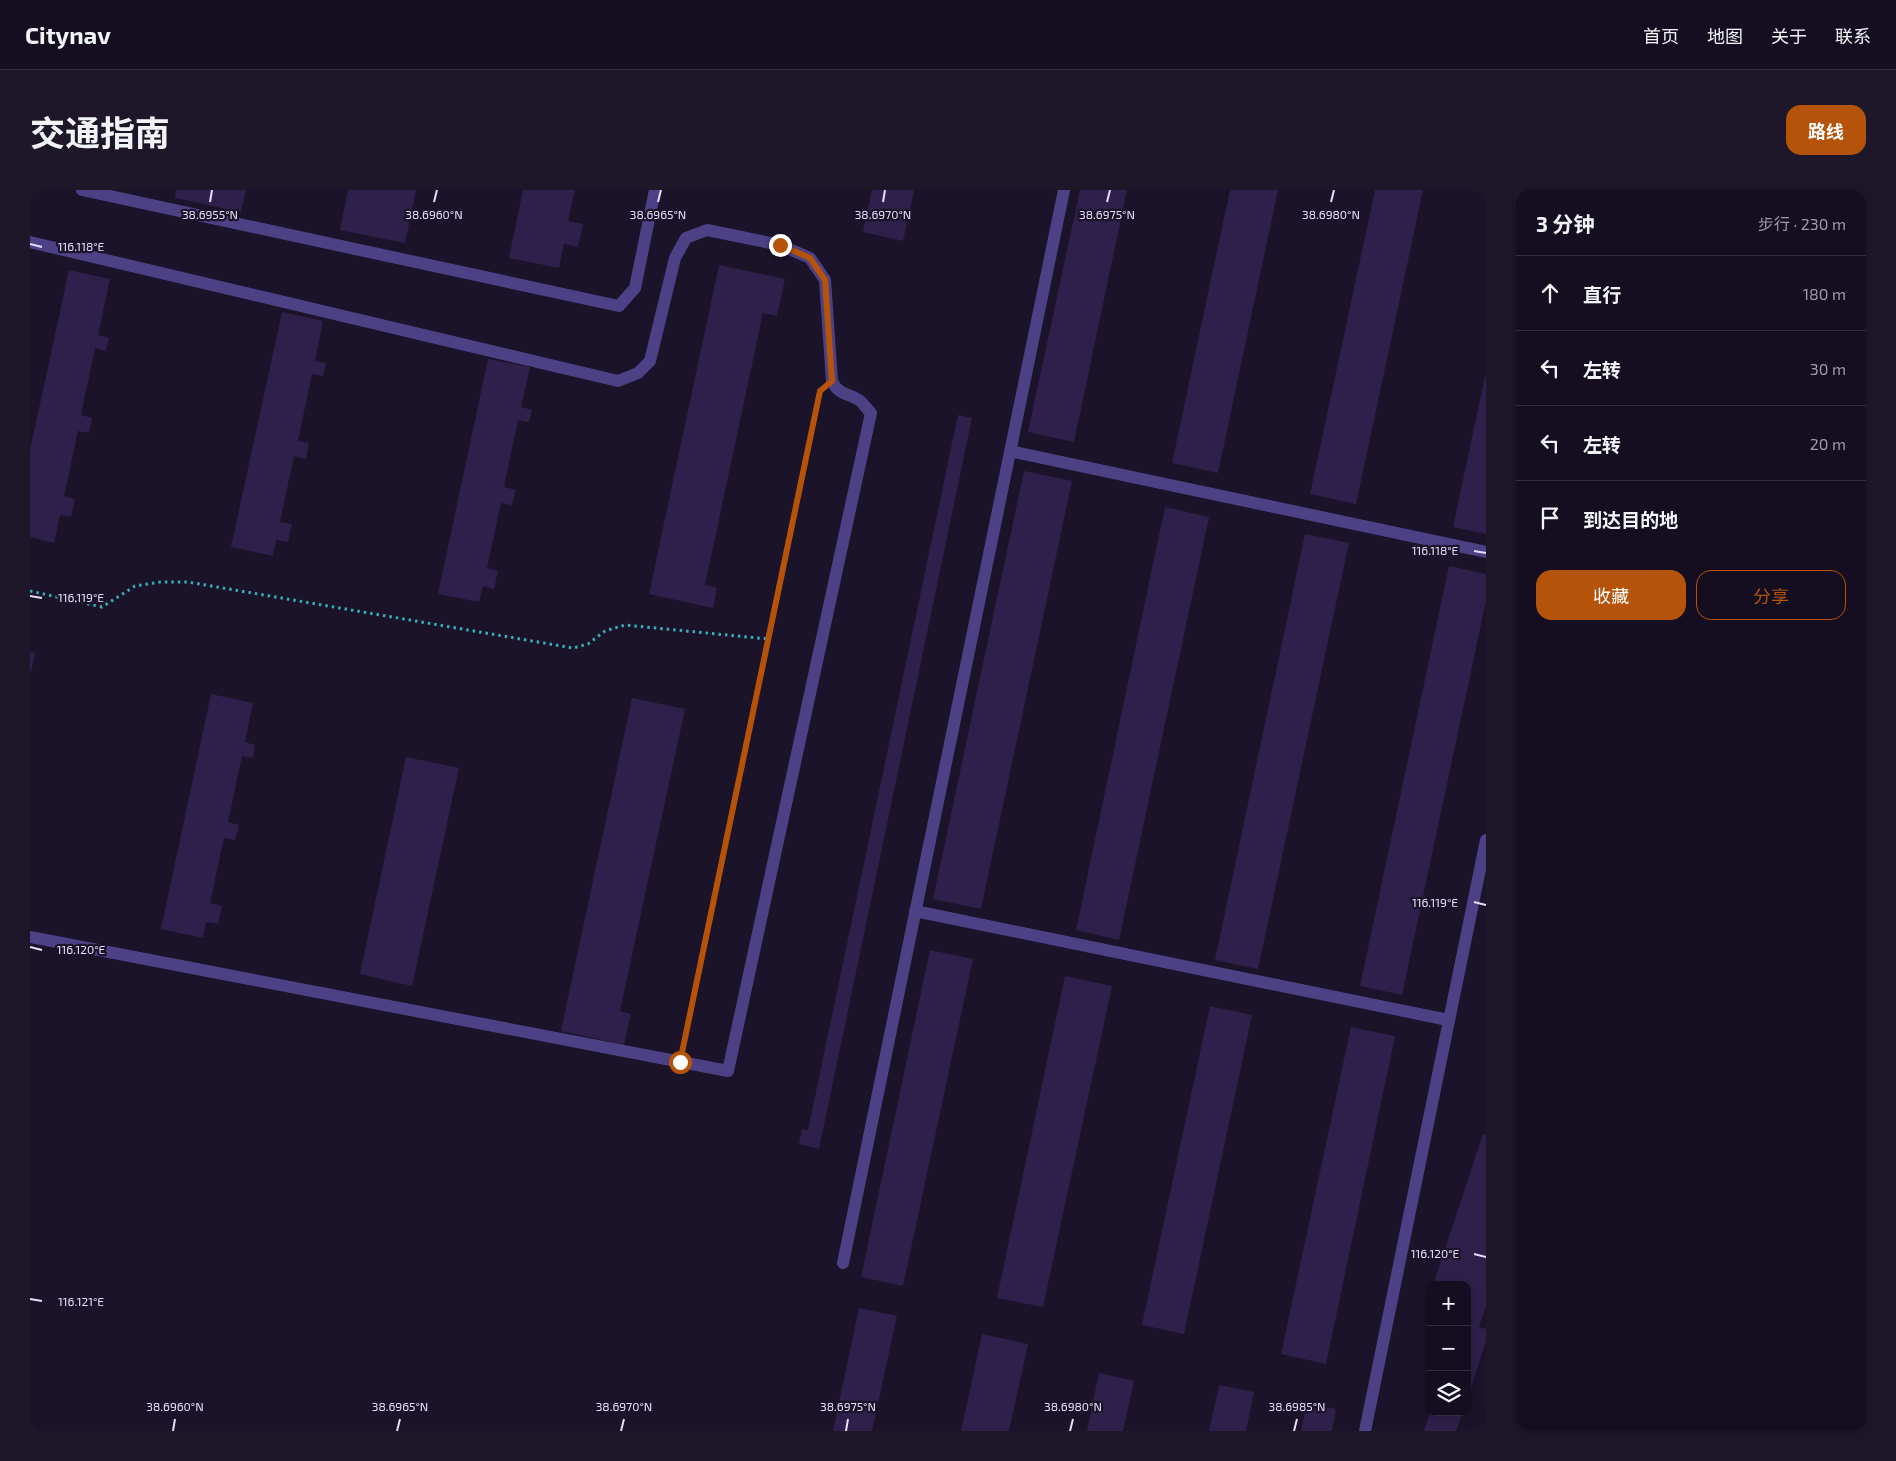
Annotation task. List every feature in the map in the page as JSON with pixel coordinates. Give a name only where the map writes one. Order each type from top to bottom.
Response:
[{"type":"lane","points":[[82,190],[619,306],[634,288],[655,190]]},
{"type":"lane","points":[[843,1263],[1064,190]]},
{"type":"lane","points":[[30,242],[618,381],[638,373],[650,361],[675,258],[686,238],[707,230],[780,245],[810,258],[825,280],[832,381],[835,387],[846,396],[860,400],[870,413],[728,1071],[30,937]]},
{"type":"lane","points":[[1010,451],[1486,552]]},
{"type":"lane","points":[[1365,1431],[1486,840]]},
{"type":"lane","points":[[915,911],[1448,1020]]},
{"type":"path","points":[[680,1062],[820,391],[832,381]]},
{"type":"path","points":[[30,591],[102,607],[135,586],[160,582],[188,582],[573,648],[588,644],[605,631],[625,625],[768,639]]},
{"type":"building","points":[[176,190],[246,190],[241,212],[175,198]]},
{"type":"building","points":[[348,190],[416,190],[405,243],[340,230]]},
{"type":"building","points":[[523,190],[575,190],[568,221],[583,224],[578,247],[564,244],[559,268],[509,258]]},
{"type":"building","points":[[872,190],[914,190],[903,241],[863,232]]},
{"type":"building","points":[[1080,190],[1127,190],[1074,442],[1028,432]]},
{"type":"building","points":[[1230,190],[1278,190],[1218,473],[1172,463]]},
{"type":"building","points":[[1375,190],[1423,190],[1356,504],[1310,494]]},
{"type":"building","points":[[719,265],[785,279],[777,316],[763,313],[705,585],[717,588],[713,608],[649,594]]},
{"type":"building","points":[[69,270],[110,279],[98,335],[109,338],[106,351],[95,348],[81,415],[92,418],[89,433],[78,431],[64,496],[75,499],[71,517],[60,515],[54,543],[30,537],[30,450]]},
{"type":"building","points":[[282,312],[323,321],[315,361],[326,363],[323,376],[312,374],[298,441],[309,443],[306,459],[294,456],[280,522],[292,524],[288,542],[276,540],[273,556],[231,547]]},
{"type":"building","points":[[488,359],[530,367],[521,407],[532,410],[529,422],[518,420],[504,487],[516,490],[512,505],[501,503],[487,568],[498,571],[494,589],[483,586],[479,602],[438,594]]},
{"type":"building","points":[[1486,377],[1486,534],[1453,527]]},
{"type":"building","points":[[958,415],[972,418],[819,1149],[799,1144],[802,1129],[808,1130]]},
{"type":"building","points":[[1024,471],[1072,481],[981,909],[933,899]]},
{"type":"building","points":[[1165,507],[1209,517],[1119,940],[1076,930]]},
{"type":"building","points":[[1305,534],[1349,543],[1258,969],[1215,960]]},
{"type":"building","points":[[1449,566],[1486,574],[1486,601],[1402,995],[1360,986]]},
{"type":"building","points":[[30,652],[35,653],[31,672],[30,672]]},
{"type":"building","points":[[211,694],[253,703],[245,742],[255,745],[253,758],[242,756],[228,822],[239,825],[235,840],[224,838],[210,903],[222,906],[218,924],[206,922],[203,938],[161,929]]},
{"type":"building","points":[[632,698],[685,709],[620,1011],[631,1014],[624,1045],[561,1031]]},
{"type":"building","points":[[406,757],[459,768],[412,986],[360,974]]},
{"type":"building","points":[[930,950],[973,959],[903,1286],[861,1277]]},
{"type":"building","points":[[1065,976],[1112,986],[1043,1307],[997,1298]]},
{"type":"building","points":[[1210,1006],[1252,1015],[1184,1334],[1142,1325]]},
{"type":"building","points":[[1351,1027],[1395,1036],[1326,1364],[1281,1354]]},
{"type":"building","points":[[1483,1134],[1486,1135],[1486,1307],[1479,1327],[1486,1329],[1486,1341],[1471,1388],[1471,1281],[1434,1281]]},
{"type":"building","points":[[859,1308],[897,1316],[872,1431],[833,1431]]},
{"type":"building","points":[[982,1334],[1028,1344],[1009,1431],[961,1431]]},
{"type":"building","points":[[1099,1373],[1134,1381],[1123,1431],[1087,1431]]},
{"type":"building","points":[[1219,1385],[1254,1392],[1246,1431],[1209,1431]]},
{"type":"building","points":[[1307,1403],[1336,1409],[1332,1431],[1301,1431]]},
{"type":"building","points":[[1429,1416],[1462,1416],[1456,1431],[1424,1431]]},
{"type":"route","points":[[680,1062],[820,391],[832,381],[825,280],[810,258],[780,245]]}]
